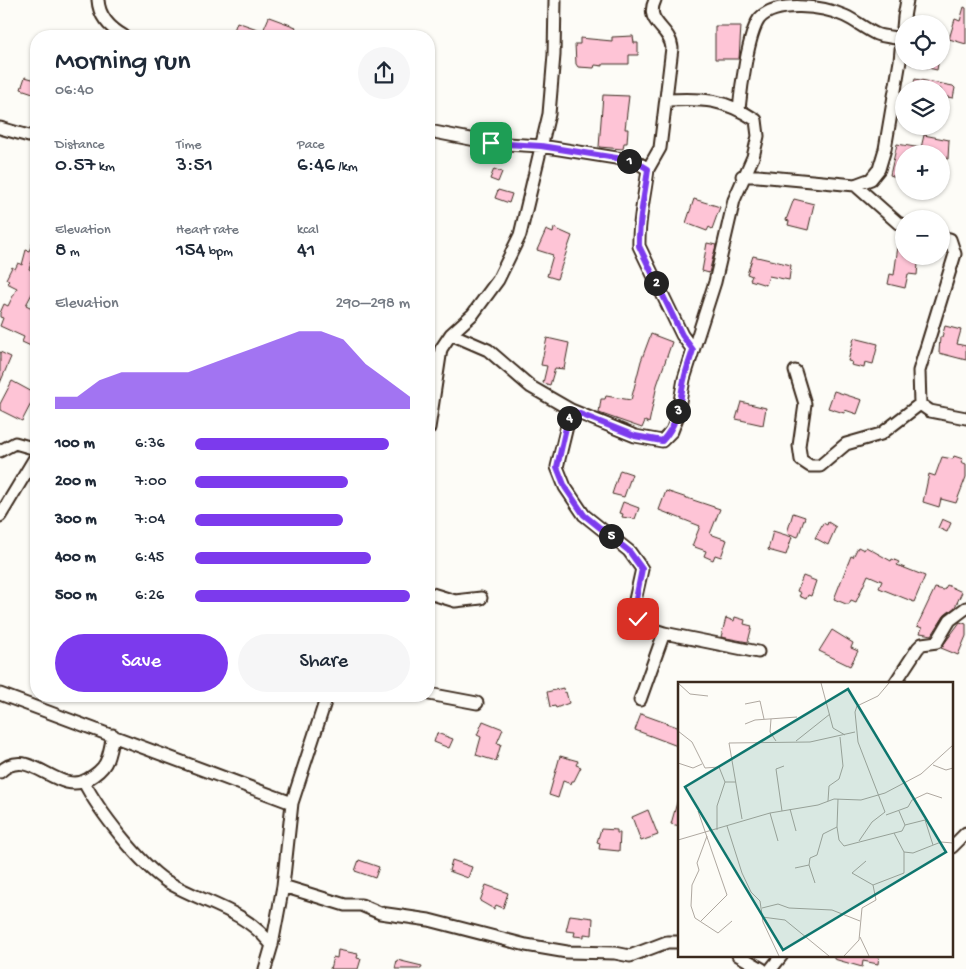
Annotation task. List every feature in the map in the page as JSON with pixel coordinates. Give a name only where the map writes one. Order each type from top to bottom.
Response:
[{"type":"street","points":[[98,0],[98,8],[104,20],[116,30]]},
{"type":"street","points":[[435,369],[441,350],[451,334],[473,314],[498,280],[520,235],[549,114],[554,55],[555,0]]},
{"type":"street","points":[[655,0],[652,12],[655,21],[671,37],[672,48],[660,148],[648,169],[645,202],[638,230],[639,246],[682,335],[693,350]]},
{"type":"street","points":[[905,15],[907,0]]},
{"type":"street","points":[[739,109],[742,82],[752,35],[760,18],[773,10],[793,3],[815,6],[845,16],[877,35],[895,38]]},
{"type":"street","points":[[742,176],[855,185],[871,179],[879,169],[885,149],[898,70]]},
{"type":"street","points":[[451,334],[488,350],[531,388],[570,410],[635,436],[662,441],[672,431],[677,418],[684,379],[715,282],[734,200],[742,176],[753,157],[758,136],[756,120],[739,109],[720,101],[700,98],[666,100]]},
{"type":"street","points":[[0,128],[30,136]]},
{"type":"street","points":[[435,132],[491,143],[541,146],[635,161],[648,169]]},
{"type":"street","points":[[855,185],[895,220]]},
{"type":"street","points":[[950,239],[954,254],[918,371],[920,404],[930,412],[966,418]]},
{"type":"street","points":[[794,372],[805,404],[799,446],[801,460],[810,466],[820,466],[846,444],[881,434],[920,404]]},
{"type":"street","points":[[570,410],[557,467],[565,487],[584,515],[629,551],[642,569],[634,609],[645,627],[664,633],[758,652]]},
{"type":"street","points":[[0,451],[15,443],[30,447]]},
{"type":"street","points":[[0,516],[30,466]]},
{"type":"street","points":[[435,595],[455,601],[481,598]]},
{"type":"street","points":[[896,682],[918,648],[922,644],[937,642],[950,620],[966,608]]},
{"type":"street","points":[[640,700],[664,633]]},
{"type":"street","points":[[0,694],[292,803]]},
{"type":"street","points":[[435,695],[477,703]]},
{"type":"street","points":[[265,969],[272,945],[283,886],[292,803],[325,702]]},
{"type":"street","points":[[0,772],[13,763],[26,764],[62,782],[74,784],[84,782],[103,770],[113,735]]},
{"type":"street","points":[[84,782],[95,804],[142,858],[164,879],[196,897],[234,912],[259,929],[272,945]]},
{"type":"street","points":[[954,844],[966,833]]},
{"type":"street","points":[[283,886],[345,904],[361,904],[380,913],[429,920],[526,945],[567,952],[615,953],[630,956],[667,942],[678,942]]},
{"type":"street","points":[[740,956],[762,969]]},
{"type":"street","points":[[771,969],[781,956]]},
{"type":"building","points":[[964,7],[966,8],[966,44],[950,39],[955,19],[960,21]]},
{"type":"building","points":[[269,17],[296,27],[295,30],[263,30]]},
{"type":"building","points":[[237,22],[260,30],[234,30]]},
{"type":"building","points":[[715,26],[741,26],[739,59],[715,59]]},
{"type":"building","points":[[633,36],[634,43],[638,43],[638,55],[629,55],[629,64],[603,64],[603,66],[595,65],[594,68],[578,67],[576,64],[575,44],[580,44],[580,38],[612,41],[612,37]]},
{"type":"building","points":[[25,77],[30,78],[30,92],[21,89]]},
{"type":"building","points":[[950,85],[955,88],[953,98],[950,98]]},
{"type":"building","points":[[603,95],[629,96],[625,129],[628,129],[627,143],[624,143],[623,149],[599,147]]},
{"type":"building","points":[[924,135],[949,140],[949,145],[922,145]]},
{"type":"building","points":[[895,153],[895,177],[890,175]]},
{"type":"building","points":[[494,169],[502,172],[498,182],[490,179]]},
{"type":"building","points":[[498,190],[512,194],[509,203],[495,198]]},
{"type":"building","points":[[694,199],[720,207],[712,229],[709,227],[707,231],[686,223]]},
{"type":"building","points":[[794,199],[814,204],[808,230],[788,225],[789,221],[786,220]]},
{"type":"building","points":[[554,228],[572,236],[557,279],[547,276],[553,255],[537,250],[546,230],[553,233]]},
{"type":"building","points":[[707,243],[716,245],[709,273],[702,271]]},
{"type":"building","points":[[30,249],[30,297],[26,305],[30,307],[30,346],[22,342],[24,337],[0,326],[3,318],[0,317],[0,313],[4,304],[8,306],[17,288],[7,283],[9,281],[6,279],[12,267],[15,269],[18,263],[22,265],[26,250],[29,251]]},
{"type":"building","points":[[753,256],[791,265],[789,280],[769,276],[766,285],[750,280],[752,276],[747,274]]},
{"type":"building","points":[[895,265],[918,265],[917,275],[908,274],[905,288],[888,284],[890,274],[894,275]]},
{"type":"building","points":[[945,326],[961,330],[957,344],[966,346],[966,360],[939,353],[940,337],[942,337]]},
{"type":"building","points":[[651,334],[672,342],[657,385],[649,423],[645,421],[642,428],[599,413],[601,399],[605,399],[606,396],[631,400],[641,361]]},
{"type":"building","points":[[547,338],[569,343],[564,369],[555,368],[550,385],[543,383],[547,366],[541,365]]},
{"type":"building","points":[[854,338],[878,344],[873,364],[865,362],[864,368],[851,365],[852,362],[848,361]]},
{"type":"building","points":[[0,352],[11,357],[0,383]]},
{"type":"building","points":[[12,381],[30,391],[30,406],[22,421],[0,410],[0,404]]},
{"type":"building","points":[[834,391],[862,400],[857,414],[845,410],[844,413],[828,408]]},
{"type":"building","points":[[741,402],[766,408],[763,425],[736,419]]},
{"type":"building","points":[[954,456],[963,459],[961,462],[966,464],[966,477],[956,503],[941,499],[939,507],[923,502],[929,474],[935,476],[942,457],[953,459]]},
{"type":"building","points":[[620,470],[632,474],[624,497],[612,494]]},
{"type":"building","points":[[666,491],[720,509],[710,534],[727,540],[721,557],[715,555],[713,560],[704,556],[706,551],[692,546],[700,526],[659,510]]},
{"type":"building","points":[[623,502],[639,508],[635,519],[622,517],[623,514],[619,513]]},
{"type":"building","points":[[793,513],[805,517],[798,537],[787,533]]},
{"type":"building","points":[[942,519],[951,523],[947,532],[938,528]]},
{"type":"building","points":[[828,522],[836,527],[828,545],[815,538],[823,523],[827,525]]},
{"type":"building","points":[[773,531],[792,537],[786,555],[768,550]]},
{"type":"building","points":[[858,547],[864,550],[866,547],[891,561],[892,559],[899,562],[897,565],[925,576],[914,602],[879,588],[882,581],[868,575],[856,602],[851,600],[849,604],[846,604],[834,599],[851,556],[853,557]]},
{"type":"building","points":[[803,576],[816,581],[811,596],[808,595],[806,599],[799,596],[801,593],[797,591]]},
{"type":"building","points":[[947,585],[962,592],[955,607],[944,616],[932,635],[920,633],[922,628],[917,626],[935,588],[944,590]]},
{"type":"building","points":[[735,617],[745,620],[744,624],[752,626],[748,642],[721,637],[726,618],[734,621]]},
{"type":"building","points":[[960,622],[966,624],[966,636],[958,655],[941,648]]},
{"type":"building","points":[[832,630],[853,643],[851,648],[858,651],[850,666],[819,651]]},
{"type":"building","points":[[563,688],[569,703],[556,708],[555,706],[550,707],[547,692]]},
{"type":"building","points":[[641,714],[678,727],[678,746],[635,730]]},
{"type":"building","points":[[483,721],[503,729],[497,743],[501,744],[496,761],[476,755],[481,737],[477,735]]},
{"type":"building","points":[[437,733],[453,739],[449,748],[434,742]]},
{"type":"building","points":[[560,756],[578,761],[576,765],[581,767],[571,784],[563,781],[558,798],[549,795]]},
{"type":"building","points":[[678,799],[678,826],[671,824]]},
{"type":"building","points":[[648,810],[658,835],[641,841],[632,817]]},
{"type":"building","points":[[601,829],[617,830],[617,833],[620,833],[619,851],[599,849],[600,843],[597,842]]},
{"type":"building","points":[[359,860],[379,867],[375,878],[355,871]]},
{"type":"building","points":[[452,860],[472,867],[468,878],[449,871]]},
{"type":"building","points":[[486,885],[508,893],[503,908],[496,905],[494,909],[480,901]]},
{"type":"building","points":[[570,915],[593,918],[592,935],[584,934],[584,937],[574,936],[575,932],[566,931]]},
{"type":"building","points":[[338,950],[358,954],[357,958],[361,959],[358,969],[330,969],[333,957],[337,958]]},
{"type":"building","points":[[834,956],[879,956],[878,964],[863,961],[862,967],[834,959]]},
{"type":"building","points":[[397,960],[422,966],[421,969],[395,969]]},
{"type":"route","points":[[491,143],[541,146],[635,161],[648,169],[645,202],[638,230],[639,246],[682,335],[693,350],[684,379],[677,418],[672,431],[662,441],[635,436],[570,410],[557,467],[565,487],[584,515],[629,551],[642,569],[634,609],[638,619]]}]
